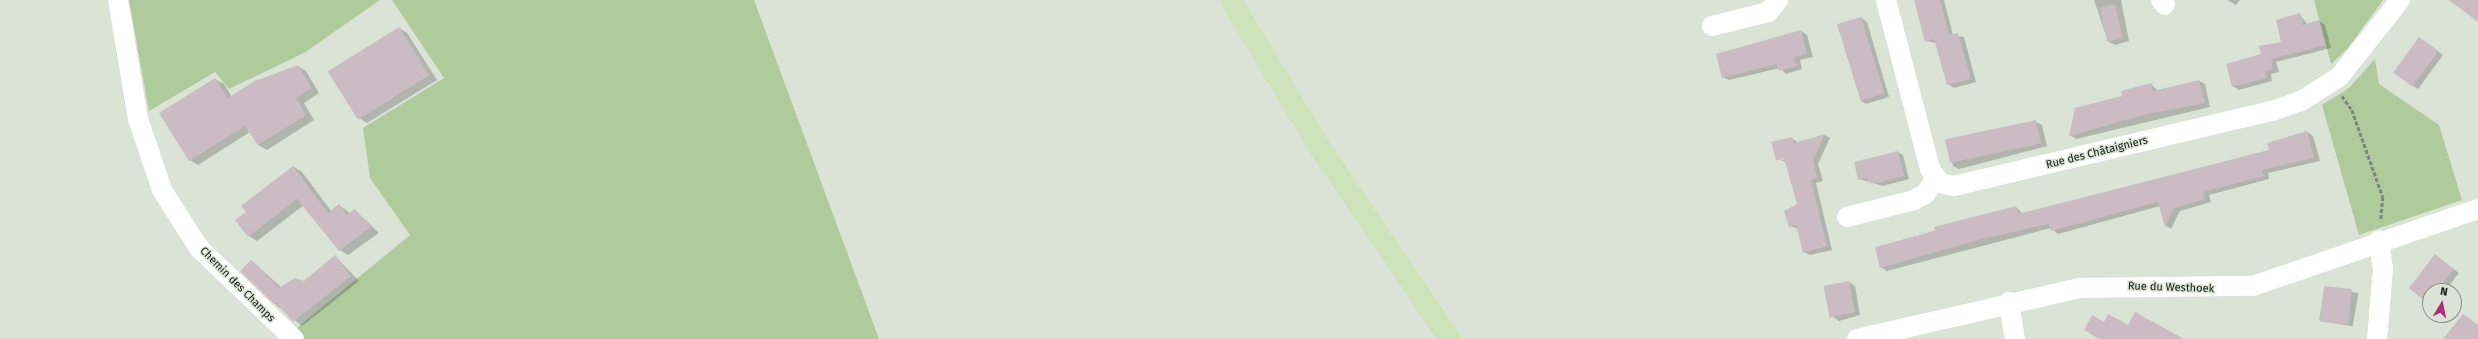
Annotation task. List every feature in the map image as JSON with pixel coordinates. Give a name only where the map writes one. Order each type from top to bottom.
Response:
[{"type":"main road","points":[[1231,0],[1320,148],[1450,339]]},
{"type":"street","name":"Chemin des Champs","points":[[118,0],[138,119],[165,195],[189,235],[212,263],[294,339]]},
{"type":"street","points":[[1712,26],[1768,12],[1778,0]]},
{"type":"street","points":[[1847,217],[1914,200],[1925,194],[1935,180],[1886,0]]},
{"type":"street","name":"Rue des Châtaigniers","points":[[1935,180],[1947,185],[1971,184],[2272,111],[2301,101],[2332,83],[2400,0]]},
{"type":"street","name":"Rue du Westhoek","points":[[1857,339],[2063,290],[2108,286],[2216,289],[2253,286],[2379,240],[2478,209]]},
{"type":"street","points":[[2377,339],[2383,268],[2379,240]]},
{"type":"street","points":[[2009,302],[2015,339]]},
{"type":"path","points":[[2332,83],[2352,110],[2383,197],[2379,240]]},
{"type":"green space","points":[[129,0],[380,0],[304,53],[229,89],[215,72],[149,111]]},
{"type":"green space","points":[[392,0],[754,0],[879,339],[304,339],[293,331],[410,235],[370,178],[363,128],[444,78]]},
{"type":"green space","points":[[2314,0],[2383,0],[2348,48],[2331,64]]},
{"type":"green space","points":[[2375,59],[2379,84],[2439,125],[2462,200],[2359,235],[2322,105],[2349,88]]},
{"type":"building","points":[[1914,0],[1940,0],[1949,35],[1958,33],[1971,79],[1947,85],[1934,39],[1925,42]]},
{"type":"building","points":[[2449,0],[2478,0],[2478,22]]},
{"type":"building","points":[[2115,4],[2123,38],[2107,42],[2099,8]]},
{"type":"building","points":[[2300,13],[2303,25],[2319,20],[2326,45],[2271,59],[2273,69],[2265,71],[2267,78],[2232,87],[2226,64],[2261,54],[2259,46],[2281,42],[2276,20]]},
{"type":"building","points":[[1861,17],[1884,94],[1860,101],[1837,24]]},
{"type":"building","points":[[399,27],[429,75],[358,120],[328,72]]},
{"type":"building","points":[[1801,30],[1807,54],[1794,57],[1797,66],[1779,71],[1777,64],[1722,78],[1716,54]]},
{"type":"building","points":[[2419,37],[2438,51],[2413,87],[2393,73]]},
{"type":"building","points":[[298,65],[311,88],[296,98],[306,115],[258,145],[245,126],[189,161],[159,113],[215,78],[228,98],[253,82]]},
{"type":"building","points":[[2199,80],[2205,103],[2143,115],[2069,136],[2075,108],[2122,96],[2121,91],[2151,83],[2153,91]]},
{"type":"building","points":[[2036,120],[2041,143],[1950,163],[1945,139]]},
{"type":"building","points":[[2307,131],[2314,158],[2262,170],[2264,176],[2203,192],[2205,199],[2174,208],[2165,227],[2158,202],[2051,231],[2049,224],[1982,239],[1880,268],[1875,247],[1935,231],[1934,227],[2016,206],[2018,214],[2269,150],[2267,143]]},
{"type":"building","points":[[1825,134],[1813,160],[1817,178],[1811,180],[1827,246],[1803,253],[1796,225],[1789,227],[1784,211],[1797,204],[1784,158],[1776,160],[1771,142],[1792,137],[1794,143]]},
{"type":"building","points":[[1898,151],[1904,176],[1876,183],[1868,182],[1867,178],[1858,180],[1854,162]]},
{"type":"building","points":[[293,166],[328,213],[339,204],[347,215],[355,209],[371,227],[339,251],[297,199],[248,237],[235,220],[246,212],[241,206]]},
{"type":"building","points":[[2435,254],[2454,269],[2443,283],[2422,283],[2422,299],[2409,288]]},
{"type":"building","points":[[335,255],[351,276],[293,322],[276,302],[274,304],[240,271],[251,260],[279,288],[295,278],[304,281]]},
{"type":"building","points":[[1849,281],[1855,312],[1830,317],[1823,286]]},
{"type":"building","points":[[2324,286],[2352,289],[2348,325],[2320,322]]},
{"type":"building","points":[[2135,312],[2184,339],[2099,339],[2084,330],[2092,315],[2104,322],[2108,314],[2128,325]]},
{"type":"building","points":[[2463,314],[2478,325],[2478,339],[2443,339],[2456,323],[2462,323]]}]
